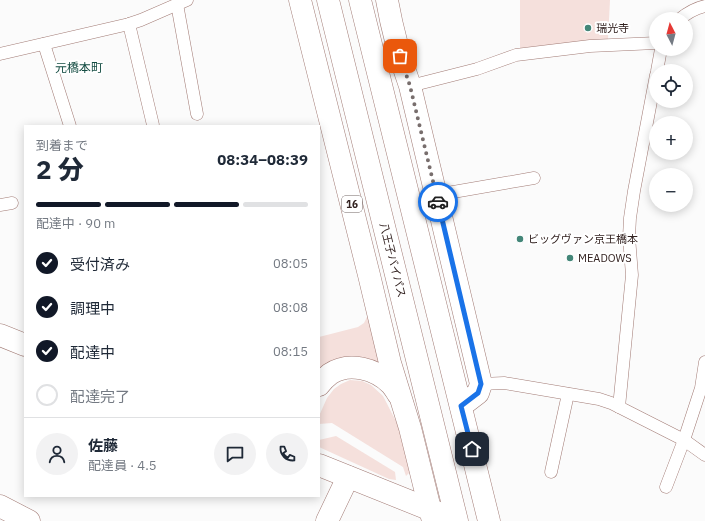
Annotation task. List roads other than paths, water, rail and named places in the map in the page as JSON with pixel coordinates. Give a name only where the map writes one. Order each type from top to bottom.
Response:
[{"type":"main road","name":"16","points":[[300,0],[366,260],[390,363],[405,408]]},
{"type":"main road","name":"八王子バイパス","points":[[328,0],[458,520]]},
{"type":"main road","points":[[360,0],[489,521]]},
{"type":"main road","points":[[387,0],[396,42],[410,86],[481,384],[478,393],[461,406]]},
{"type":"main road","name":"16","points":[[356,111],[379,237],[396,361],[405,408],[432,515]]},
{"type":"main road","points":[[0,335],[24,345]]},
{"type":"main road","name":"16","points":[[320,384],[330,374],[338,370],[351,368],[365,369],[378,374],[391,384],[405,408]]},
{"type":"main road","name":"16","points":[[320,465],[432,515],[458,520]]},
{"type":"main road","points":[[327,521],[348,477]]},
{"type":"main road","points":[[0,506],[29,521]]},
{"type":"lane","points":[[0,54],[129,24],[182,2],[197,114]]},
{"type":"lane","points":[[691,12],[705,6]]},
{"type":"lane","points":[[129,24],[153,125]]},
{"type":"lane","points":[[410,86],[477,69],[516,55],[590,46],[649,43]]},
{"type":"lane","points":[[44,44],[70,125]]},
{"type":"lane","points":[[619,407],[632,275],[629,237],[630,218],[650,108]]},
{"type":"lane","points":[[436,195],[534,178]]},
{"type":"lane","points":[[0,205],[12,203]]},
{"type":"lane","points":[[666,487],[684,440],[701,388],[705,362]]},
{"type":"lane","points":[[481,384],[504,383],[600,399],[611,403],[684,440],[705,455]]},
{"type":"lane","points":[[551,472],[568,394]]},
{"type":"place","name":"瑞光寺","points":[[588,28]]},
{"type":"place","name":"ビッグヴァン京王橋本","points":[[520,239]]},
{"type":"place","name":"MEADOWS","points":[[570,258]]},
{"type":"district","name":"元橋本町","points":[[79,68]]}]
